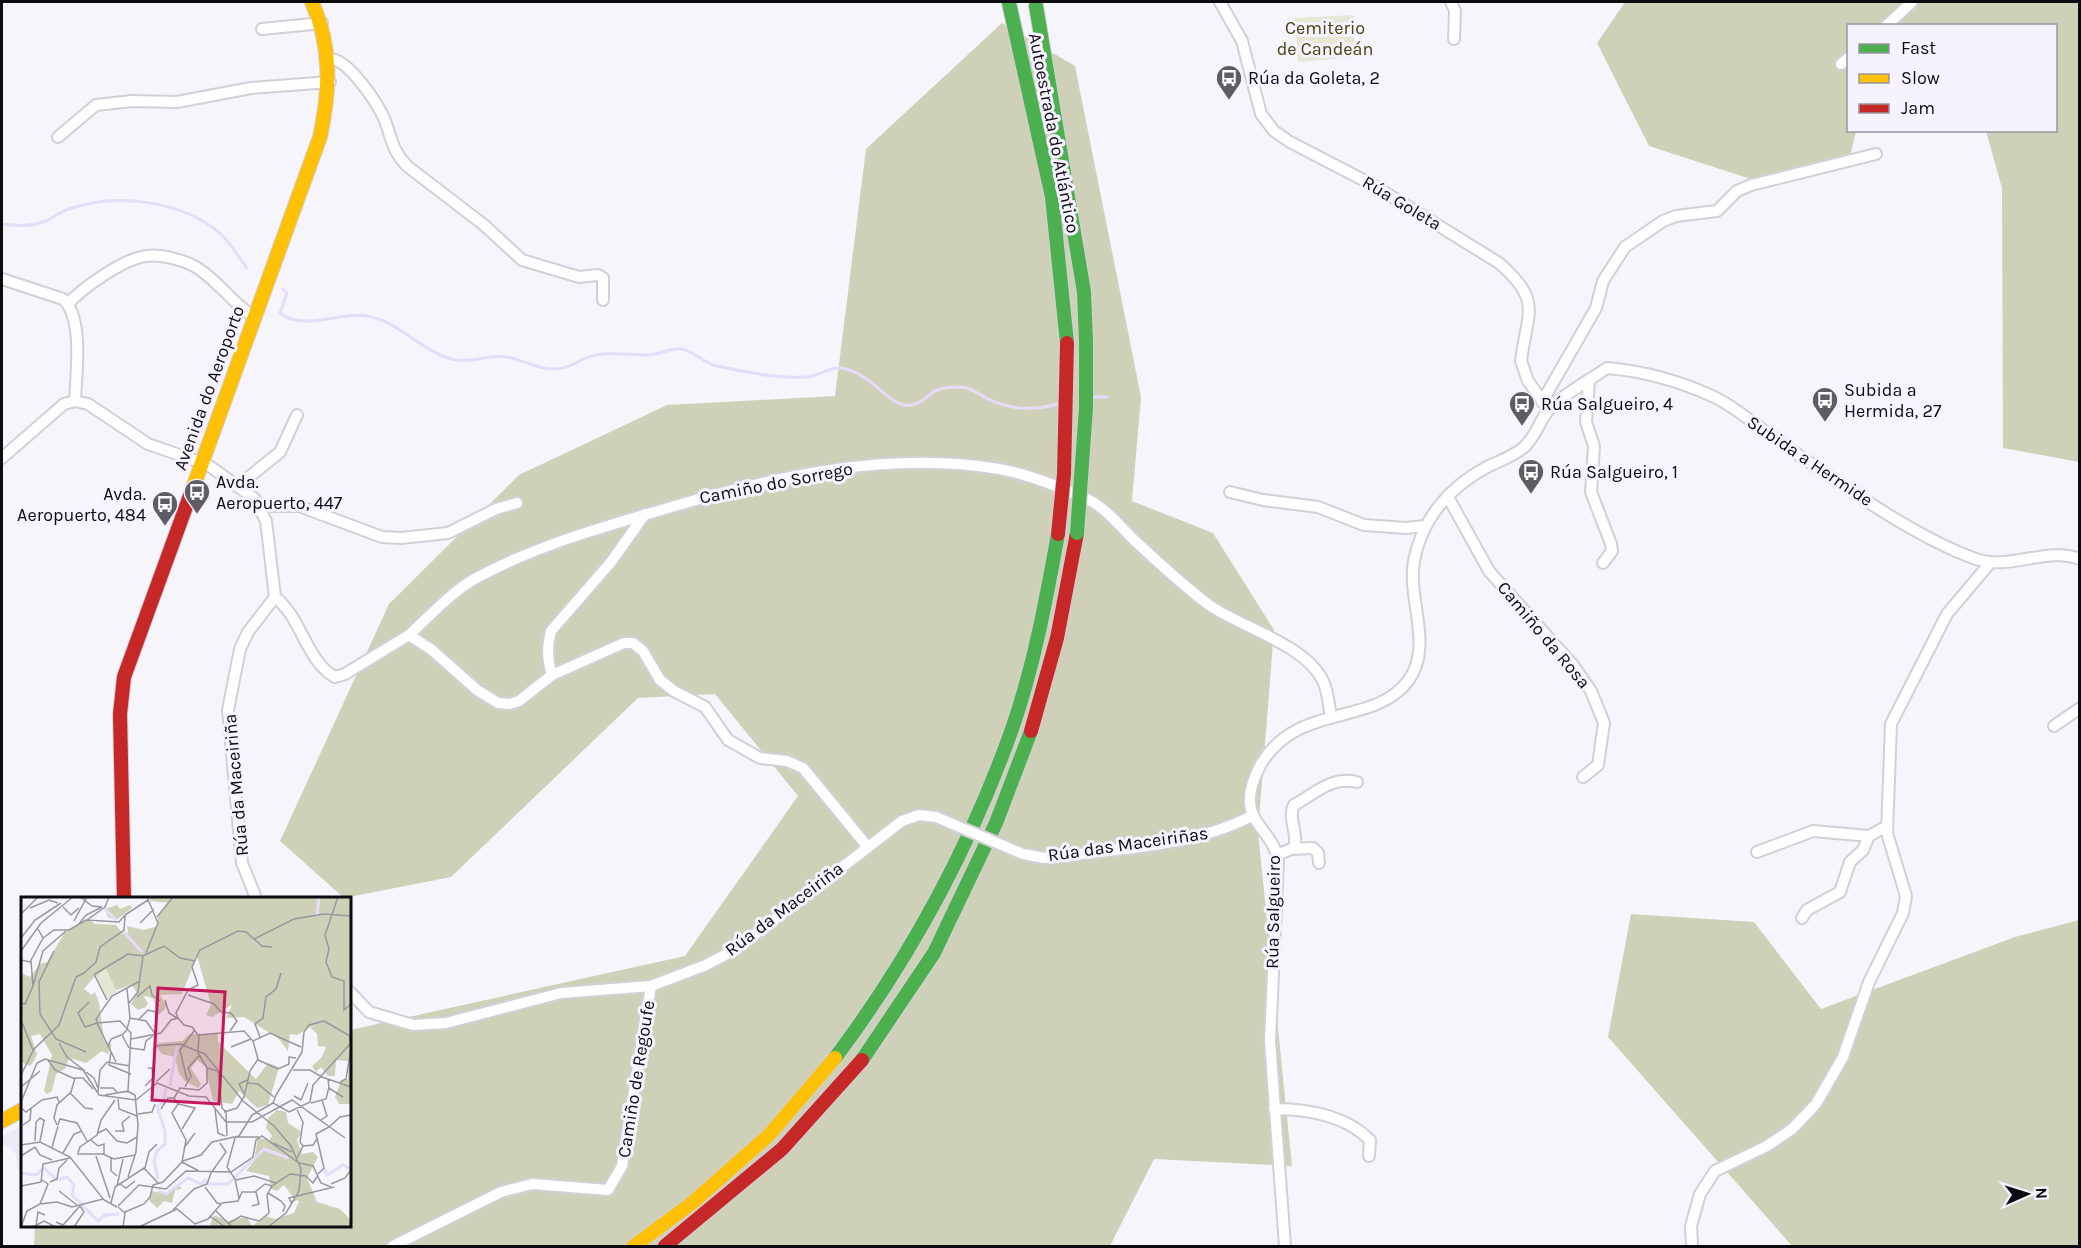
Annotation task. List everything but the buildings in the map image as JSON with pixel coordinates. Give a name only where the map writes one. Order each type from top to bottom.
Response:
[{"type":"main road","name":"Avenida do Aeroporto","points":[[124,897],[120,714],[122,688],[200,463],[320,138],[329,101],[330,59],[322,23],[312,2]]},
{"type":"main road","name":"Autoestrada do Atlántico","points":[[634,1246],[692,1203],[769,1135],[836,1056],[915,941],[978,815],[1012,728],[1039,634],[1058,534],[1066,430],[1067,343],[1052,197],[1010,3]]},
{"type":"main road","name":"Autoestrada do Atlántico","points":[[665,1246],[782,1149],[854,1071],[934,953],[996,823],[1034,722],[1057,638],[1077,533],[1086,408],[1084,292],[1036,6]]},
{"type":"main road","points":[[2,1121],[21,1111]]},
{"type":"street","points":[[1223,5],[1234,2]]},
{"type":"street","points":[[1451,2],[1455,11],[1454,39]]},
{"type":"street","points":[[1888,24],[1912,2]]},
{"type":"street","name":"Rúa Goleta","points":[[1223,5],[1247,55],[1261,114],[1274,131],[1411,207],[1499,263],[1516,277],[1523,287],[1530,308],[1521,354],[1522,370],[1545,406]]},
{"type":"street","points":[[262,29],[322,23]]},
{"type":"street","points":[[330,59],[336,59],[346,66],[360,81],[382,116],[390,142],[397,155],[407,166],[484,225],[522,260],[579,277],[598,275],[603,278],[603,300]]},
{"type":"street","points":[[57,137],[96,105],[132,101],[177,102],[250,88],[330,82]]},
{"type":"street","points":[[1252,816],[1251,790],[1267,754],[1294,730],[1378,702],[1399,689],[1413,672],[1420,652],[1420,636],[1412,578],[1419,541],[1425,526],[1448,496],[1479,472],[1522,449],[1535,436],[1568,353],[1582,335],[1596,308],[1603,281],[1614,262],[1642,233],[1676,216],[1717,211],[1737,191],[1751,185],[1876,154]]},
{"type":"street","points":[[69,304],[91,282],[143,256],[156,256],[184,262],[204,272],[237,307],[255,318]]},
{"type":"street","points":[[2,279],[63,299],[69,304],[76,331],[75,401]]},
{"type":"street","name":"Subida a Hermide","points":[[1545,406],[1607,368],[1640,371],[1713,396],[1911,528],[1975,559],[1996,565],[2055,556],[2072,556],[2079,559]]},
{"type":"street","points":[[1589,381],[1586,422],[1594,446],[1591,492],[1612,551],[1603,563]]},
{"type":"street","points":[[2,458],[44,419],[64,404],[75,401],[88,404],[148,444],[217,470],[261,506],[266,521],[276,597]]},
{"type":"street","points":[[238,486],[280,452],[297,415]]},
{"type":"street","name":"Camiño do Sorrego","points":[[276,597],[296,620],[317,661],[326,672],[335,677],[345,674],[409,635],[456,592],[477,578],[584,532],[747,486],[843,467],[896,464],[1000,469],[1046,482],[1088,499],[1105,511],[1178,581],[1212,607],[1256,630],[1314,668],[1324,683],[1331,718]]},
{"type":"street","points":[[1230,492],[1318,507],[1364,525],[1406,528],[1425,526]]},
{"type":"street","name":"Camiño da Rosa","points":[[1448,496],[1489,571],[1573,665],[1600,708],[1604,723],[1598,765],[1583,777]]},
{"type":"street","points":[[261,506],[299,506],[382,537],[401,538],[448,533],[496,509],[517,503]]},
{"type":"street","points":[[552,675],[548,663],[548,644],[552,631],[611,561],[645,514]]},
{"type":"street","points":[[1692,1246],[1692,1226],[1700,1194],[1715,1171],[1767,1146],[1792,1129],[1816,1104],[1843,1057],[1869,982],[1903,913],[1906,896],[1887,826],[1891,724],[1947,614],[1990,563]]},
{"type":"street","name":"Rúa da Maceiriña","points":[[256,897],[242,863],[228,710],[232,678],[240,649],[248,632],[276,597]]},
{"type":"street","points":[[409,635],[432,650],[477,690],[498,703],[519,701],[552,675],[624,643],[633,643],[643,651],[660,680],[674,691],[705,707],[728,740],[760,758],[788,761],[803,768],[867,846]]},
{"type":"street","points":[[2054,726],[2079,708]]},
{"type":"street","points":[[1294,848],[1297,839],[1291,817],[1294,805],[1327,784],[1343,779],[1357,782]]},
{"type":"street","name":"Rúa da Maceiriña","points":[[351,993],[369,1012],[413,1025],[446,1023],[561,993],[651,986],[706,965],[736,949],[902,821],[919,815],[936,817]]},
{"type":"street","name":"Rúa das Maceiriñas","points":[[936,817],[1023,854],[1044,858],[1187,839],[1225,830],[1252,816]]},
{"type":"street","name":"Rúa Salgueiro","points":[[1252,816],[1272,840],[1277,855],[1270,1011],[1274,1110],[1281,1168],[1285,1246]]},
{"type":"street","points":[[1757,852],[1813,831],[1869,836],[1887,826]]},
{"type":"street","points":[[1802,918],[1807,910],[1840,892],[1850,862],[1863,850],[1869,836]]},
{"type":"street","points":[[1277,855],[1294,848],[1313,848],[1318,853],[1319,863]]},
{"type":"street","name":"Camiño de Regoufe","points":[[393,1246],[501,1192],[532,1184],[608,1190],[622,1166],[651,986]]},
{"type":"street","points":[[1274,1110],[1303,1109],[1330,1116],[1370,1140],[1369,1156]]},
{"type":"shaded area","points":[[21,1126],[21,1188],[16,1155],[11,1148],[2,1144],[2,1136]]},
{"type":"green space","points":[[1625,2],[2079,2],[2079,462],[2003,448],[2002,188],[1986,132],[2057,132],[2057,24],[1847,24],[1847,132],[1856,132],[1848,166],[1772,186],[1649,146],[1597,43]]},
{"type":"green space","name":"Cemiterio de Candeán","points":[[1353,15],[1355,57],[1298,62],[1295,18]]},
{"type":"green space","points":[[1002,23],[1075,66],[1141,397],[1132,501],[1213,533],[1274,630],[1258,832],[1292,1166],[1154,1159],[1110,1246],[34,1246],[35,1227],[351,1227],[351,1030],[685,956],[798,796],[715,694],[638,698],[451,877],[343,897],[280,841],[389,604],[519,475],[667,405],[835,396],[866,149]]},
{"type":"green space","points":[[1631,914],[1754,922],[1821,1009],[2015,937],[2079,920],[2079,1246],[1792,1246],[1608,1037]]},
{"type":"waterway","points":[[2,224],[18,226],[35,224],[85,204],[106,201],[148,203],[168,207],[206,223],[222,235],[247,268]]},
{"type":"waterway","points":[[283,289],[287,293],[280,313],[289,318],[311,321],[357,315],[368,316],[391,325],[433,351],[456,360],[500,356],[542,368],[560,369],[596,355],[650,355],[681,349],[712,365],[774,376],[807,377],[834,368],[848,370],[867,379],[890,398],[904,405],[915,404],[935,391],[948,387],[963,387],[997,403],[1014,407],[1040,408],[1058,404]]},
{"type":"waterway","points":[[1093,397],[1107,397]]},
{"type":"traffic: fast","points":[[1009,3],[1052,197],[1067,343]]},
{"type":"traffic: fast","points":[[1036,6],[1084,292],[1086,342]]},
{"type":"traffic: fast","points":[[1077,533],[1086,408],[1086,342]]},
{"type":"traffic: fast","points":[[835,1058],[913,941],[977,816],[1012,729],[1027,681],[1058,534]]},
{"type":"traffic: fast","points":[[862,1060],[934,953],[996,823],[1031,731]]},
{"type":"traffic: slow","points":[[191,493],[320,137],[326,102],[326,52],[312,2]]},
{"type":"traffic: slow","points":[[634,1246],[692,1203],[769,1135],[835,1058]]},
{"type":"traffic: slow","points":[[2,1121],[21,1111]]},
{"type":"traffic: jam","points":[[1058,534],[1064,474],[1067,343]]},
{"type":"traffic: jam","points":[[124,897],[120,714],[124,677],[191,493]]},
{"type":"traffic: jam","points":[[1031,731],[1057,638],[1077,533]]},
{"type":"traffic: jam","points":[[665,1246],[782,1149],[862,1060]]},
{"type":"place","name":"Rúa da Goleta, 2","points":[[1229,101]]},
{"type":"place","name":"Subida a Hermida, 27","points":[[1825,423]]},
{"type":"place","name":"Rúa Salgueiro, 4","points":[[1522,427]]},
{"type":"place","name":"Rúa Salgueiro, 1","points":[[1531,495]]},
{"type":"place","name":"Avda. Aeropuerto, 447","points":[[197,515]]},
{"type":"place","name":"Avda. Aeropuerto, 484","points":[[165,527]]}]
